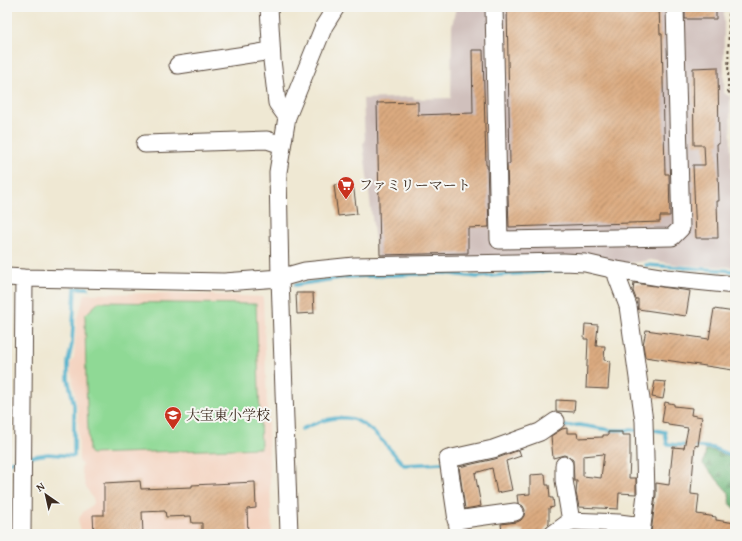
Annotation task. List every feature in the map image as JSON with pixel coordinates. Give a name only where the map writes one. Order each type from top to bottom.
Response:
[{"type":"street","points":[[269,7],[271,51],[276,103],[287,117]]},
{"type":"street","points":[[289,534],[280,278],[278,172],[287,117],[324,26],[336,7]]},
{"type":"street","points":[[494,7],[499,240],[672,237],[681,228],[675,7]]},
{"type":"street","points":[[178,65],[271,51]]},
{"type":"street","points":[[145,144],[267,140],[282,146]]},
{"type":"street","points":[[22,534],[15,277],[224,282],[280,278],[305,271],[354,266],[485,262],[564,262],[585,263],[616,270],[666,278],[735,285]]},
{"type":"street","points":[[553,534],[571,521],[619,523],[641,530],[646,494],[644,421],[628,306],[617,277],[616,270]]},
{"type":"street","points":[[515,512],[458,527],[448,459],[493,449],[540,432],[556,421]]},
{"type":"street","points":[[564,465],[564,480],[571,521]]},
{"type":"path","points":[[729,7],[728,91],[735,101]]},
{"type":"shaded area","points":[[456,7],[724,7],[724,93],[730,97],[733,267],[680,265],[651,260],[625,264],[377,258],[363,143],[365,142],[363,99],[414,97],[414,99],[451,98],[452,26]]},
{"type":"shaded area","name":"大宝東小学校","points":[[172,293],[263,297],[272,534],[82,534],[78,520],[84,511],[91,506],[94,501],[85,485],[81,468],[82,466],[79,460],[78,412],[70,365],[74,357],[77,318],[85,294]]},
{"type":"green space","points":[[99,302],[256,304],[261,448],[91,454],[89,451],[86,384],[85,315]]},
{"type":"green space","points":[[706,450],[714,451],[735,459],[735,509],[730,504],[729,493],[703,464]]},
{"type":"building","points":[[507,7],[659,7],[660,34],[662,34],[665,174],[669,174],[670,216],[660,216],[660,222],[509,227],[507,164],[510,164]]},
{"type":"building","points":[[685,7],[716,7],[716,19],[685,19]]},
{"type":"building","points":[[472,50],[483,50],[489,227],[468,228],[468,253],[380,255],[377,103],[418,102],[418,115],[473,113]]},
{"type":"building","points":[[718,67],[718,238],[696,238],[693,165],[705,165],[704,145],[694,145],[693,68]]},
{"type":"building","name":"ファミリーマート","points":[[353,183],[357,214],[338,216],[334,185]]},
{"type":"building","points":[[634,283],[690,291],[686,316],[638,309],[638,299],[636,299],[633,291]]},
{"type":"building","points":[[296,293],[313,293],[314,313],[297,314]]},
{"type":"building","points":[[714,309],[735,312],[735,357],[733,370],[645,357],[643,345],[646,330],[709,339]]},
{"type":"building","points":[[585,324],[598,325],[596,346],[605,346],[604,360],[610,361],[608,389],[586,388],[588,339],[584,339]]},
{"type":"building","points":[[655,381],[666,382],[663,399],[652,397]]},
{"type":"building","points":[[556,400],[575,401],[574,412],[556,411]]},
{"type":"building","points":[[665,402],[674,404],[674,406],[692,408],[691,415],[702,417],[698,446],[695,445],[691,494],[699,495],[697,514],[716,517],[716,520],[735,523],[735,534],[667,534],[651,532],[656,495],[656,483],[669,485],[673,447],[684,448],[688,428],[668,425],[668,423],[662,422]]},
{"type":"building","points":[[567,428],[567,433],[577,433],[578,438],[603,437],[603,435],[608,435],[608,432],[622,432],[622,435],[630,435],[629,478],[636,478],[636,494],[619,493],[618,509],[579,507],[576,493],[577,481],[574,481],[573,460],[564,455],[553,458],[551,436],[562,429]],"holes":[[[604,454],[601,478],[583,476],[583,456]]]},
{"type":"building","points":[[519,450],[521,456],[506,461],[512,490],[497,493],[492,468],[475,473],[481,506],[465,509],[459,467],[495,459]]},
{"type":"building","points":[[545,474],[546,485],[549,485],[550,498],[553,498],[554,507],[549,508],[549,524],[543,533],[523,534],[523,530],[502,532],[501,524],[517,522],[524,516],[525,510],[523,506],[518,503],[517,495],[530,494],[530,475]]},
{"type":"building","points":[[140,481],[141,489],[255,482],[256,508],[247,509],[248,534],[202,534],[202,523],[192,523],[191,516],[166,517],[165,511],[142,512],[143,534],[94,534],[93,515],[104,515],[104,483]]},
{"type":"building","points":[[574,531],[585,532],[585,534],[570,534]]},
{"type":"waterway","points":[[646,265],[735,271]]},
{"type":"waterway","points":[[295,285],[347,277],[443,273],[477,277],[564,270]]},
{"type":"waterway","points":[[28,457],[48,454],[74,456],[74,405],[68,379],[68,362],[72,344],[75,288],[88,288]]},
{"type":"waterway","points":[[302,429],[329,419],[347,418],[363,424],[386,444],[404,465],[443,463]]},
{"type":"waterway","points":[[558,427],[579,425],[610,430],[639,430]]},
{"type":"waterway","points":[[649,429],[665,432],[667,444],[713,448],[735,457]]},
{"type":"waterway","points":[[7,463],[18,460]]},
{"type":"place","name":"ファミリーマート","points":[[346,200]]},
{"type":"place","name":"大宝東小学校","points":[[173,430]]}]
